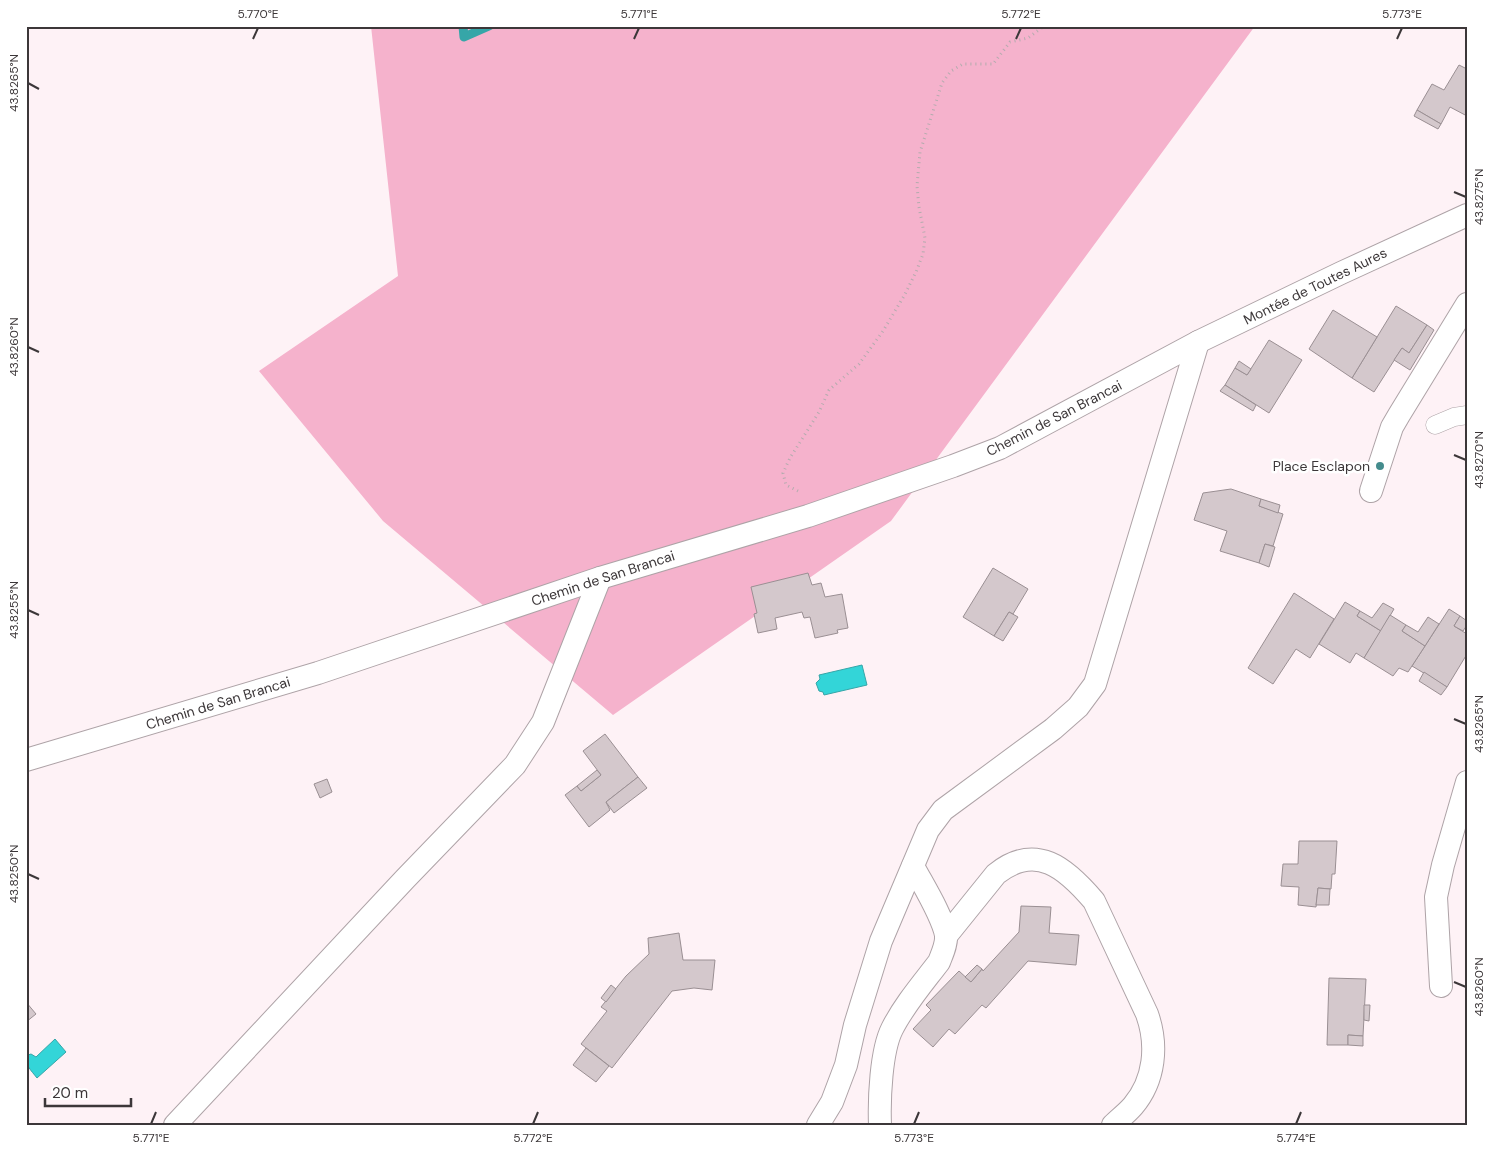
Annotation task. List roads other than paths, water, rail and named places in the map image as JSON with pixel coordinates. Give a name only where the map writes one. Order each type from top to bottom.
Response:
[{"type":"street","name":"Montée de Toutes Aures","points":[[1165,361],[1198,342],[1467,215]]},
{"type":"street","points":[[1371,491],[1392,427],[1467,304]]},
{"type":"street","points":[[818,1125],[832,1102],[846,1065],[855,1025],[881,941],[928,830],[943,810],[1053,729],[1078,707],[1095,684],[1198,342]]},
{"type":"street","name":"Chemin de San Brancai","points":[[26,760],[318,673],[600,578],[895,488],[1000,448],[1165,361]]},
{"type":"street","points":[[1435,425],[1454,417],[1467,415]]},
{"type":"street","points":[[175,1125],[405,879],[515,765],[543,722],[600,578]]},
{"type":"street","points":[[1441,986],[1436,897],[1442,865],[1467,782]]},
{"type":"street","points":[[946,936],[996,874],[1023,859],[1037,859],[1053,864],[1065,871],[1082,886],[1094,901],[1152,1030],[1153,1061],[1147,1082],[1133,1105],[1113,1125]]},
{"type":"street","points":[[880,1125],[885,1055],[891,1030],[939,962],[944,950],[946,936],[934,906],[912,866]]},
{"type":"water","points":[[862,665],[867,685],[824,695],[823,692],[819,691],[816,683],[820,679],[819,675]]},
{"type":"water","points":[[55,1039],[66,1052],[37,1078],[28,1065],[28,1055],[31,1054],[36,1057]]},
{"type":"waterway","points":[[463,26],[464,37],[489,26]]},
{"type":"place","name":"Place Esclapon","points":[[1380,466]]}]
